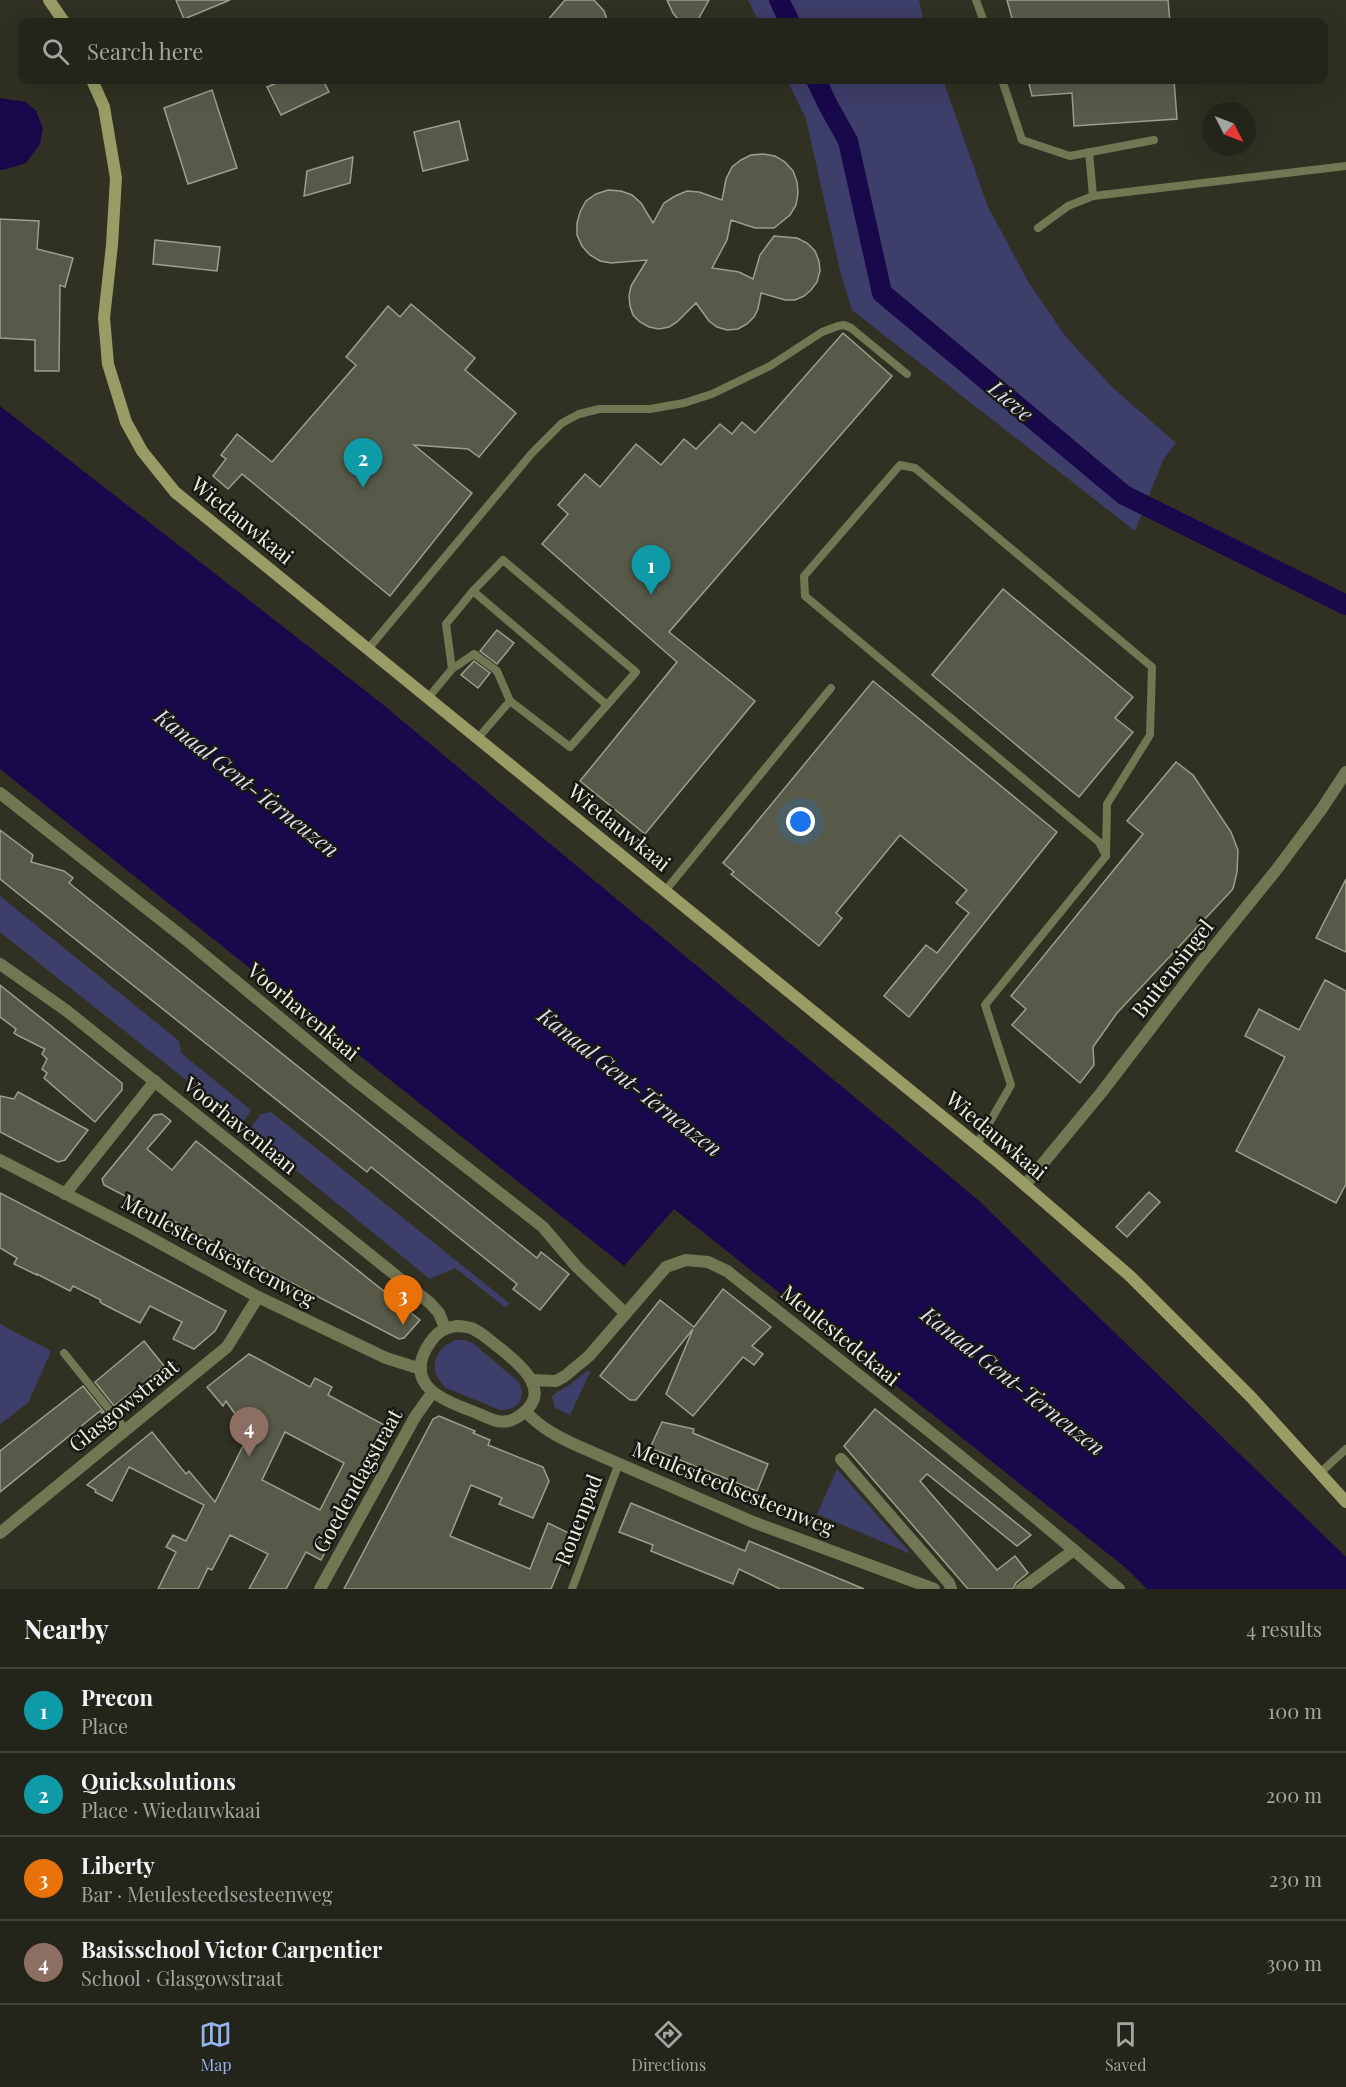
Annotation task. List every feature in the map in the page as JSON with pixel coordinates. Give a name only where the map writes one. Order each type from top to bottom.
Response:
[{"type":"main road","points":[[49,0],[61,18]]},
{"type":"main road","name":"Wiedauwkaai","points":[[94,84],[104,107],[116,178],[104,318],[108,364],[126,422],[142,451],[175,492],[1025,1185],[1130,1276],[1251,1397],[1346,1502]]},
{"type":"street","name":"Buitensingel","points":[[1025,1185],[1101,1093],[1200,964],[1277,869],[1346,772]]},
{"type":"street","name":"Voorhavenkaai","points":[[0,793],[184,938],[351,1077],[543,1227],[576,1266],[621,1309]]},
{"type":"street","name":"Voorhavenlaan","points":[[0,964],[67,1011],[430,1303],[439,1313],[445,1328]]},
{"type":"street","points":[[65,1194],[155,1082]]},
{"type":"street","name":"Meulesteedsesteenweg","points":[[0,1160],[258,1297],[386,1358],[421,1369]]},
{"type":"street","name":"Meulestedekaai","points":[[532,1380],[556,1380],[566,1376],[589,1356],[621,1309],[666,1267],[686,1260],[708,1262],[728,1271],[1074,1550],[1119,1589]]},
{"type":"street","name":"Glasgowstraat","points":[[0,1533],[227,1347],[258,1297]]},
{"type":"street","points":[[457,1326],[481,1333],[525,1369],[532,1380],[534,1390],[532,1403],[526,1412],[513,1421],[498,1421],[451,1404],[432,1393],[424,1383],[421,1369],[424,1353],[434,1336],[445,1328],[457,1326]]},
{"type":"street","name":"Goedendagstraat","points":[[320,1589],[415,1417],[432,1393]]},
{"type":"street","name":"Meulesteedsesteenweg","points":[[526,1412],[536,1423],[555,1435],[619,1463],[753,1521],[934,1589]]},
{"type":"street","points":[[841,1459],[923,1552],[949,1583],[951,1589]]},
{"type":"street","points":[[1021,1589],[1074,1550]]},
{"type":"lane","points":[[976,0],[983,18]]},
{"type":"lane","points":[[1003,84],[1022,140],[1070,156],[1154,140]]},
{"type":"lane","points":[[1089,152],[1093,196]]},
{"type":"lane","points":[[1038,228],[1068,206],[1093,196],[1346,166]]},
{"type":"lane","points":[[368,649],[532,453],[555,429],[570,419],[598,409],[650,409],[684,403],[712,394],[770,366],[822,332],[844,325],[851,328],[907,374]]},
{"type":"lane","points":[[977,1144],[1011,1085],[986,1005],[1106,856],[1107,804],[1150,735],[1152,667],[915,468],[900,465],[804,576],[805,596],[1099,842],[1106,856]]},
{"type":"lane","points":[[428,698],[452,669],[474,654],[497,671],[510,701],[570,747],[636,672],[503,560],[472,591],[446,624],[452,669]]},
{"type":"lane","points":[[472,591],[607,705]]},
{"type":"lane","points":[[665,891],[831,688]]},
{"type":"lane","points":[[478,738],[510,701]]},
{"type":"lane","points":[[64,1353],[126,1430]]},
{"type":"lane","points":[[1320,1473],[1346,1449]]},
{"type":"lane","name":"Rouenpad","points":[[572,1589],[619,1463]]},
{"type":"shaded area","points":[[748,0],[919,0],[923,18],[757,18]]},
{"type":"shaded area","points":[[789,84],[944,84],[988,207],[1029,283],[1066,337],[1112,387],[1176,443],[1163,460],[1135,531],[852,310],[840,271],[806,119]]},
{"type":"shaded area","points":[[0,896],[179,1041],[181,1053],[251,1110],[244,1121],[239,1122],[0,932]]},
{"type":"shaded area","points":[[271,1112],[509,1303],[506,1308],[455,1268],[430,1279],[248,1131],[261,1114]]},
{"type":"shaded area","points":[[0,1324],[51,1351],[28,1403],[0,1424]]},
{"type":"shaded area","points":[[455,1340],[465,1340],[474,1344],[519,1382],[522,1393],[516,1405],[500,1410],[446,1388],[436,1374],[435,1361],[437,1355]]},
{"type":"shaded area","points":[[591,1370],[570,1415],[555,1408],[552,1397]]},
{"type":"shaded area","points":[[837,1469],[911,1554],[817,1514]]},
{"type":"water","points":[[0,98],[26,102],[36,111],[43,128],[40,144],[26,163],[3,170],[0,170]]},
{"type":"water","name":"Kanaal Gent-Terneuzen","points":[[0,406],[381,703],[978,1200],[1346,1557],[1346,1589],[1147,1589],[1126,1568],[674,1209],[624,1266],[0,769]]},
{"type":"building","points":[[176,0],[230,0],[186,18],[184,18]]},
{"type":"building","points":[[565,0],[594,0],[604,11],[607,18],[549,18]]},
{"type":"building","points":[[667,0],[709,0],[699,18],[677,18]]},
{"type":"building","points":[[1007,0],[1168,0],[1170,18],[1012,18]]},
{"type":"building","points":[[274,84],[325,84],[329,92],[281,115],[267,87]]},
{"type":"building","points":[[1029,84],[1174,84],[1177,119],[1074,126],[1072,93],[1032,96]]},
{"type":"building","points":[[212,90],[237,168],[188,184],[164,108]]},
{"type":"building","points":[[459,121],[468,160],[423,171],[414,132]]},
{"type":"building","points":[[751,155],[775,156],[793,171],[798,193],[796,205],[790,215],[774,228],[755,228],[731,220],[727,240],[712,268],[739,272],[753,279],[760,255],[774,236],[797,238],[807,243],[815,251],[820,271],[817,282],[804,296],[795,300],[785,300],[761,293],[754,317],[738,329],[727,330],[717,327],[709,321],[696,303],[669,327],[659,329],[640,322],[633,315],[629,296],[631,286],[647,260],[611,263],[600,261],[590,255],[582,246],[577,235],[577,223],[586,201],[608,190],[621,191],[632,195],[641,203],[653,223],[664,203],[687,191],[699,192],[722,200],[726,179],[732,167]]},
{"type":"building","points":[[353,157],[350,183],[304,196],[307,171]]},
{"type":"building","points":[[0,219],[39,221],[37,249],[73,258],[65,287],[60,285],[59,371],[35,371],[35,340],[0,338]]},
{"type":"building","points":[[155,240],[220,247],[217,271],[153,264]]},
{"type":"building","points":[[411,304],[475,358],[465,370],[516,413],[479,457],[468,449],[414,445],[472,493],[390,596],[242,474],[228,489],[213,476],[226,459],[221,455],[237,434],[272,462],[356,365],[346,357],[388,306],[400,317]]},
{"type":"building","points":[[843,333],[892,376],[669,632],[755,701],[645,834],[580,781],[677,662],[542,544],[568,514],[558,505],[585,474],[600,487],[636,444],[661,465],[684,439],[696,449],[720,424],[732,434],[742,422],[755,433]]},
{"type":"building","points":[[1003,589],[1133,697],[1115,718],[1133,732],[1079,797],[932,675]]},
{"type":"building","points":[[497,630],[514,643],[497,664],[480,651]]},
{"type":"building","points":[[474,661],[490,673],[478,688],[461,675]]},
{"type":"building","points":[[873,681],[1057,832],[909,1017],[884,996],[926,945],[937,953],[969,913],[956,903],[967,890],[900,835],[836,913],[842,918],[819,946],[731,874],[734,872],[723,863]]},
{"type":"building","points":[[1176,762],[1193,775],[1231,832],[1238,850],[1237,872],[1233,889],[1117,1013],[1093,1047],[1094,1065],[1080,1083],[1012,1025],[1026,1009],[1011,996],[1143,834],[1127,821]]},
{"type":"building","points":[[0,830],[33,855],[31,862],[64,871],[73,878],[69,883],[537,1258],[541,1252],[569,1274],[540,1310],[513,1289],[517,1284],[371,1167],[367,1172],[0,879]]},
{"type":"building","points":[[1346,879],[1346,952],[1316,938]]},
{"type":"building","points":[[1325,980],[1346,991],[1346,1184],[1336,1203],[1236,1151],[1285,1057],[1245,1036],[1259,1009],[1299,1030]]},
{"type":"building","points":[[0,985],[122,1083],[122,1090],[95,1122],[44,1078],[47,1073],[42,1069],[47,1059],[42,1054],[45,1049],[14,1033],[16,1029],[0,1017]]},
{"type":"building","points":[[18,1092],[88,1130],[65,1160],[58,1162],[0,1132],[0,1096],[14,1099]]},
{"type":"building","points":[[162,1114],[171,1121],[147,1149],[172,1170],[196,1141],[420,1320],[404,1338],[399,1339],[104,1185],[102,1179],[154,1115]]},
{"type":"building","points":[[1149,1192],[1160,1202],[1127,1237],[1116,1227]]},
{"type":"building","points":[[0,1193],[226,1311],[215,1331],[194,1349],[173,1339],[182,1322],[150,1306],[140,1323],[73,1286],[70,1291],[14,1264],[17,1258],[0,1248]]},
{"type":"building","points":[[723,1289],[771,1327],[752,1346],[763,1354],[754,1365],[743,1357],[693,1416],[666,1394],[693,1329],[636,1400],[630,1400],[600,1376],[660,1300],[694,1327]]},
{"type":"building","points":[[144,1341],[164,1366],[114,1406],[95,1382]]},
{"type":"building","points":[[249,1354],[310,1387],[315,1378],[332,1387],[328,1395],[390,1428],[321,1560],[306,1552],[286,1589],[249,1589],[268,1554],[230,1535],[212,1570],[208,1568],[198,1589],[158,1589],[176,1552],[166,1547],[173,1535],[186,1541],[204,1505],[129,1467],[112,1501],[87,1485],[152,1432],[186,1474],[189,1471],[215,1502],[249,1434],[226,1401],[223,1406],[207,1387]],"holes":[[[285,1432],[344,1463],[320,1510],[262,1480]]]},
{"type":"building","points":[[83,1386],[104,1412],[100,1411],[0,1492],[0,1451]]},
{"type":"building","points":[[875,1409],[1031,1535],[1017,1546],[927,1474],[920,1481],[997,1570],[1015,1556],[1028,1573],[1016,1583],[1013,1589],[968,1589],[844,1446]]},
{"type":"building","points":[[439,1416],[475,1431],[473,1433],[490,1440],[488,1445],[543,1467],[549,1481],[533,1518],[499,1504],[502,1498],[471,1485],[450,1536],[530,1569],[548,1523],[573,1535],[551,1589],[344,1589],[433,1419]]},
{"type":"building","points":[[662,1422],[694,1429],[693,1433],[768,1464],[757,1491],[650,1448]]},
{"type":"building","points":[[631,1503],[745,1551],[749,1541],[864,1589],[780,1589],[739,1569],[733,1584],[651,1551],[653,1545],[619,1532]]},
{"type":"waterway","name":"Lieve","points":[[779,0],[788,18]]},
{"type":"waterway","name":"Lieve","points":[[818,84],[848,141],[882,293],[1124,495],[1346,605]]},
{"type":"place","name":"Quicksolutions","points":[[363,488]]},
{"type":"place","name":"Precon","points":[[651,595]]},
{"type":"place","name":"Liberty","points":[[403,1325]]},
{"type":"place","name":"Basisschool Victor Carpentier","points":[[249,1457]]}]
